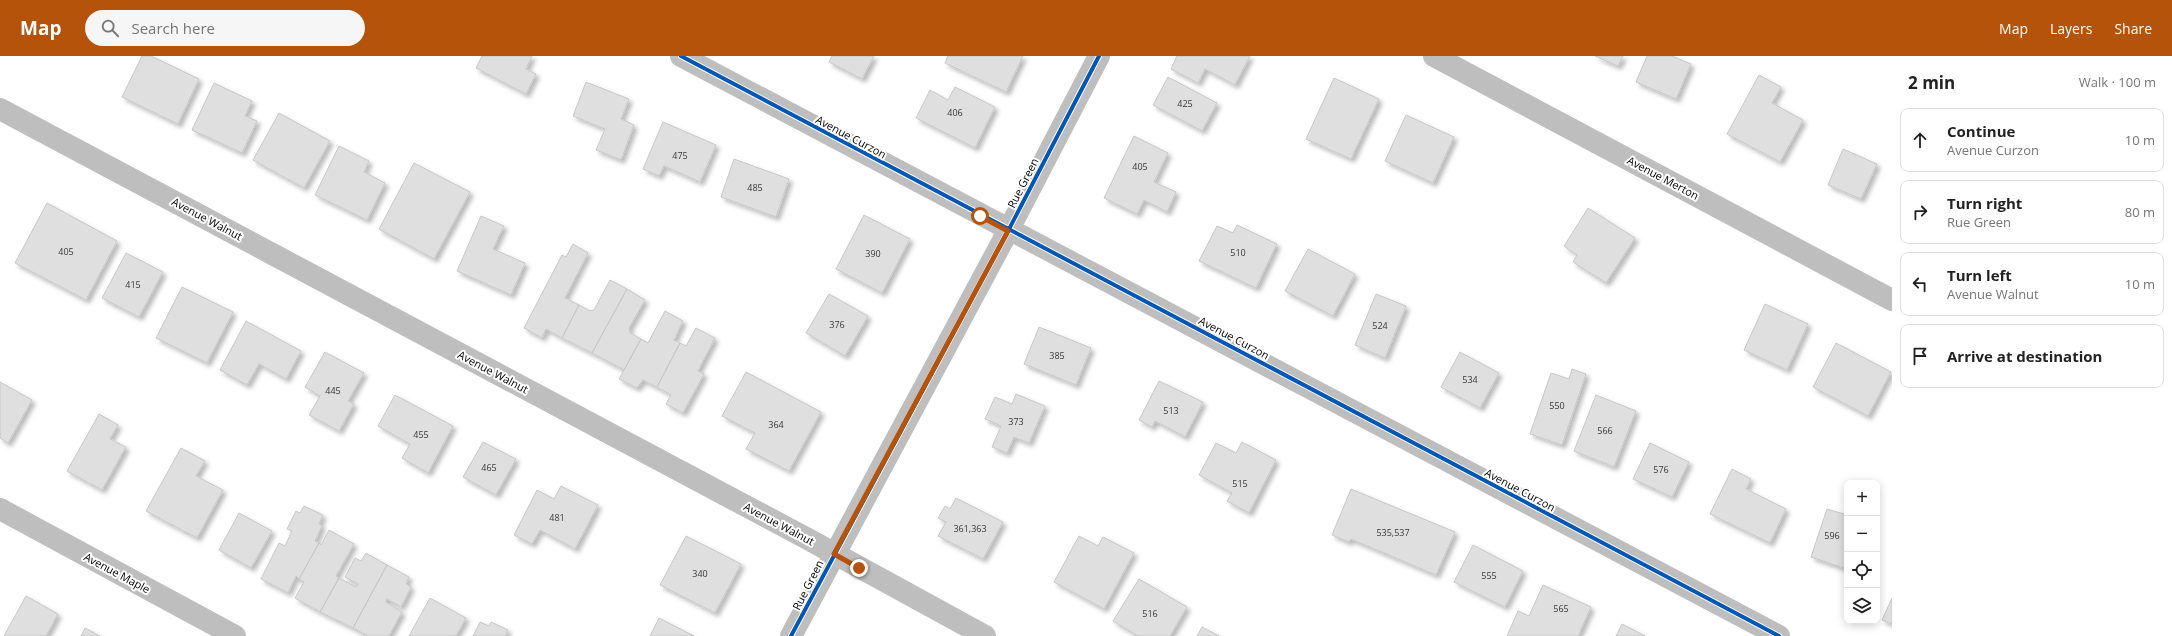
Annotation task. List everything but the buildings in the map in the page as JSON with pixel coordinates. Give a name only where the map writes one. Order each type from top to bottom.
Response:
[{"type":"street","name":"Avenue Curzon","points":[[680,56],[1008,231],[1779,636]]},
{"type":"street","name":"Rue Green","points":[[791,636],[1008,231],[1099,56]]},
{"type":"street","name":"Avenue Merton","points":[[1434,56],[1892,300]]},
{"type":"street","name":"Avenue Walnut","points":[[0,109],[986,636]]},
{"type":"street","name":"Avenue Maple","points":[[0,509],[235,636]]},
{"type":"cycle path","points":[[681,56],[1779,636]]},
{"type":"cycle path","points":[[791,636],[1008,231],[1099,56]]},
{"type":"route","points":[[859,568],[834,554],[1008,231],[980,216]]}]
